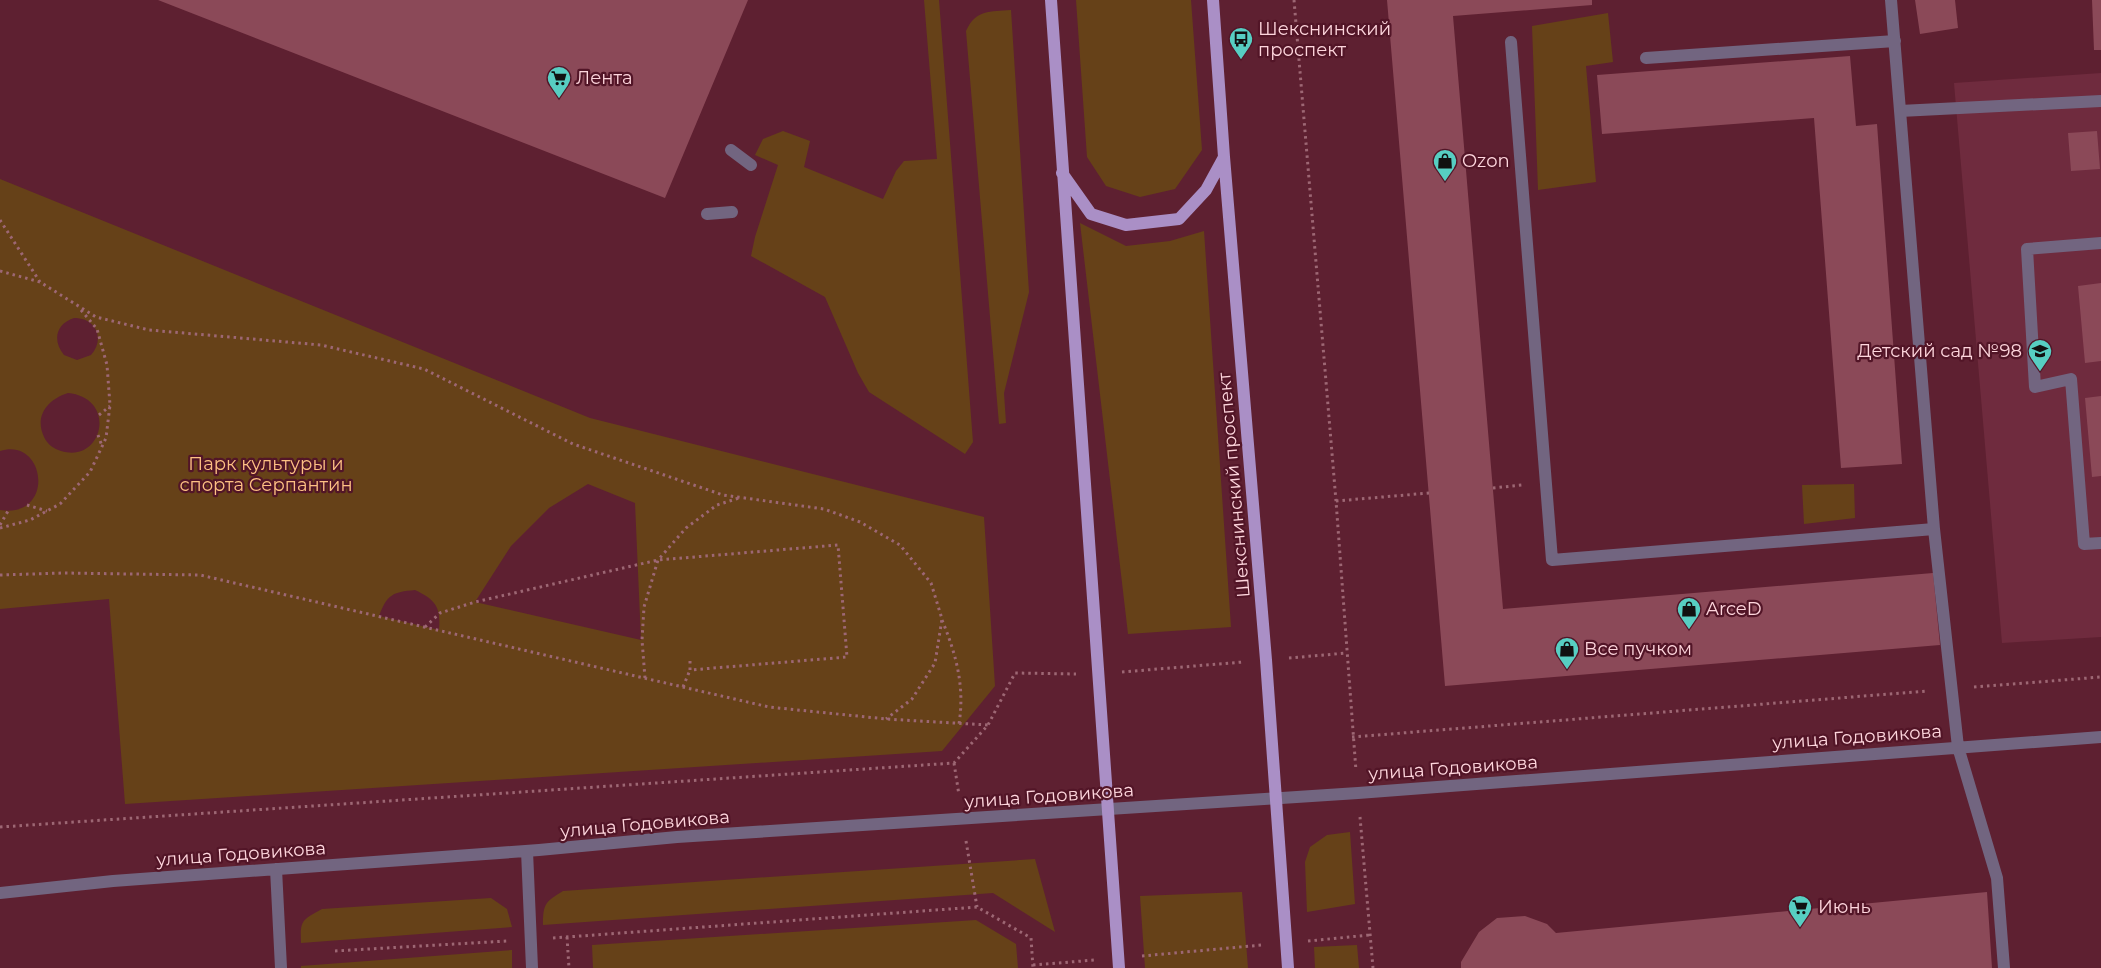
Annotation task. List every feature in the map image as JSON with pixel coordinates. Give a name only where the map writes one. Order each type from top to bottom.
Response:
[{"type":"main road","points":[[1051,0],[1119,963]]},
{"type":"main road","name":"Шекснинский проспект","points":[[1213,0],[1224,157],[1266,660],[1288,968]]},
{"type":"main road","points":[[1062,173],[1091,214],[1126,225],[1179,220],[1206,190],[1224,157]]},
{"type":"street","points":[[1891,0],[1934,529],[1958,747],[1997,878],[2004,968]]},
{"type":"street","points":[[1646,58],[1895,41]]},
{"type":"street","points":[[1511,42],[1552,560],[1934,529]]},
{"type":"street","points":[[1900,111],[2101,102]]},
{"type":"street","points":[[731,150],[750,165]]},
{"type":"street","points":[[707,214],[732,212]]},
{"type":"street","points":[[2101,243],[2027,249],[2034,387],[2070,378],[2084,544],[2101,543]]},
{"type":"street","name":"улица Годовикова","points":[[0,893],[113,881],[527,851],[677,837],[1358,793],[2101,737]]},
{"type":"street","points":[[527,851],[532,968]]},
{"type":"street","points":[[276,870],[281,968]]},
{"type":"path","points":[[1294,0],[1336,501],[1352,736],[1373,968]]},
{"type":"path","points":[[0,220],[40,282]]},
{"type":"path","points":[[0,271],[40,282],[96,318],[149,330],[321,345],[424,369],[572,444],[723,495],[824,509],[860,522],[900,545],[931,582],[942,619],[955,652],[963,702],[959,724]]},
{"type":"path","points":[[0,527],[30,520],[60,504],[90,472],[106,438],[110,405],[107,366],[96,329],[80,308]]},
{"type":"path","points":[[99,415],[110,405]]},
{"type":"path","points":[[98,434],[102,446]]},
{"type":"path","points":[[1493,488],[1546,483]]},
{"type":"path","points":[[1336,501],[1429,493]]},
{"type":"path","points":[[645,678],[642,640],[644,606],[658,560],[686,528],[717,505],[742,498]]},
{"type":"path","points":[[27,505],[47,511]]},
{"type":"path","points":[[0,527],[8,511]]},
{"type":"path","points":[[425,627],[440,613],[475,602],[658,560],[838,545],[847,657],[690,670]]},
{"type":"path","points":[[0,575],[63,573],[200,575],[769,706],[886,719],[988,725]]},
{"type":"path","points":[[886,719],[912,699],[935,662],[942,619]]},
{"type":"path","points":[[0,827],[954,763],[988,725],[1015,673],[1098,674],[1347,653]]},
{"type":"path","points":[[683,687],[690,670],[690,661]]},
{"type":"path","points":[[1352,736],[2101,677]]},
{"type":"path","points":[[336,951],[567,937],[977,907],[1031,938],[1033,967],[1119,963],[1370,935]]},
{"type":"path","points":[[567,937],[569,968]]},
{"type":"shaded area","name":"Детский сад №98","points":[[2101,73],[2101,637],[2002,643],[1954,83]]},
{"type":"green space","points":[[924,0],[939,0],[973,442],[965,454],[869,392],[858,373],[825,297],[751,256],[755,237],[778,165],[755,155],[763,139],[783,131],[810,141],[804,167],[883,199],[896,171],[904,161],[937,159]]},
{"type":"green space","points":[[1076,0],[1191,0],[1202,150],[1175,189],[1140,197],[1106,186],[1087,157]]},
{"type":"green space","points":[[1011,10],[1029,292],[1004,393],[1006,423],[999,424],[966,31],[979,15]]},
{"type":"green space","points":[[1608,13],[1613,62],[1586,66],[1596,182],[1538,190],[1532,26]]},
{"type":"green space","name":"Парк культуры и спорта Серпантин","points":[[0,179],[590,418],[984,517],[995,686],[942,751],[125,804],[109,599],[0,609],[0,510],[18,509],[30,502],[37,491],[38,478],[35,465],[27,455],[16,450],[0,451]],"holes":[[[74,318],[82,319],[93,325],[98,336],[95,349],[91,355],[77,360],[64,355],[57,338],[60,328]],[[68,393],[84,397],[94,406],[99,417],[99,429],[95,440],[87,448],[75,452],[61,451],[53,448],[45,440],[41,429],[42,415],[49,404]],[[588,484],[635,503],[641,640],[475,602],[511,546],[549,508]],[[415,590],[428,597],[438,610],[439,630],[379,616],[388,599],[401,592]]]},
{"type":"green space","points":[[1080,223],[1126,246],[1170,241],[1204,231],[1231,627],[1128,634]]},
{"type":"green space","points":[[1854,484],[1855,518],[1804,524],[1802,485]]},
{"type":"green space","points":[[1350,832],[1355,904],[1307,912],[1305,862],[1310,847],[1327,835]]},
{"type":"green space","points":[[1035,859],[1055,932],[993,893],[543,925],[546,904],[563,891]]},
{"type":"green space","points":[[1242,892],[1248,968],[1145,968],[1140,896]]},
{"type":"green space","points":[[491,898],[507,909],[512,927],[301,943],[301,930],[304,921],[322,909]]},
{"type":"green space","points":[[976,920],[1016,944],[1018,968],[593,968],[592,945]]},
{"type":"green space","points":[[1357,945],[1359,968],[1315,968],[1314,947]]},
{"type":"green space","points":[[512,950],[512,968],[301,968],[301,966]]},
{"type":"building","name":"Лента","points":[[158,0],[748,0],[665,198]]},
{"type":"building","points":[[1387,0],[1592,0],[1592,5],[1453,16],[1503,609],[1933,573],[1940,645],[1445,686]]},
{"type":"building","points":[[1915,0],[1955,0],[1958,28],[1920,34]]},
{"type":"building","points":[[2092,0],[2101,0],[2101,50],[2094,50]]},
{"type":"building","points":[[1850,56],[1856,126],[1877,124],[1902,464],[1841,468],[1814,118],[1602,134],[1597,75]]},
{"type":"building","points":[[2097,131],[2100,169],[2071,171],[2068,133]]},
{"type":"building","points":[[2101,283],[2101,361],[2085,363],[2078,286]]},
{"type":"building","points":[[2101,396],[2101,476],[2092,477],[2085,398]]},
{"type":"building","name":"Июнь","points":[[1987,892],[1992,968],[1461,968],[1461,962],[1479,932],[1497,918],[1525,916],[1547,924],[1556,933]]},
{"type":"place","name":"Шекснинский проспект","points":[[1241,60]]},
{"type":"place","name":"Лента","points":[[559,99]]},
{"type":"place","name":"Ozon","points":[[1445,182]]},
{"type":"place","name":"Детский сад №98","points":[[2040,372]]},
{"type":"place","name":"ArceD","points":[[1689,630]]},
{"type":"place","name":"Все пучком","points":[[1567,670]]},
{"type":"place","name":"Июнь","points":[[1800,928]]}]
